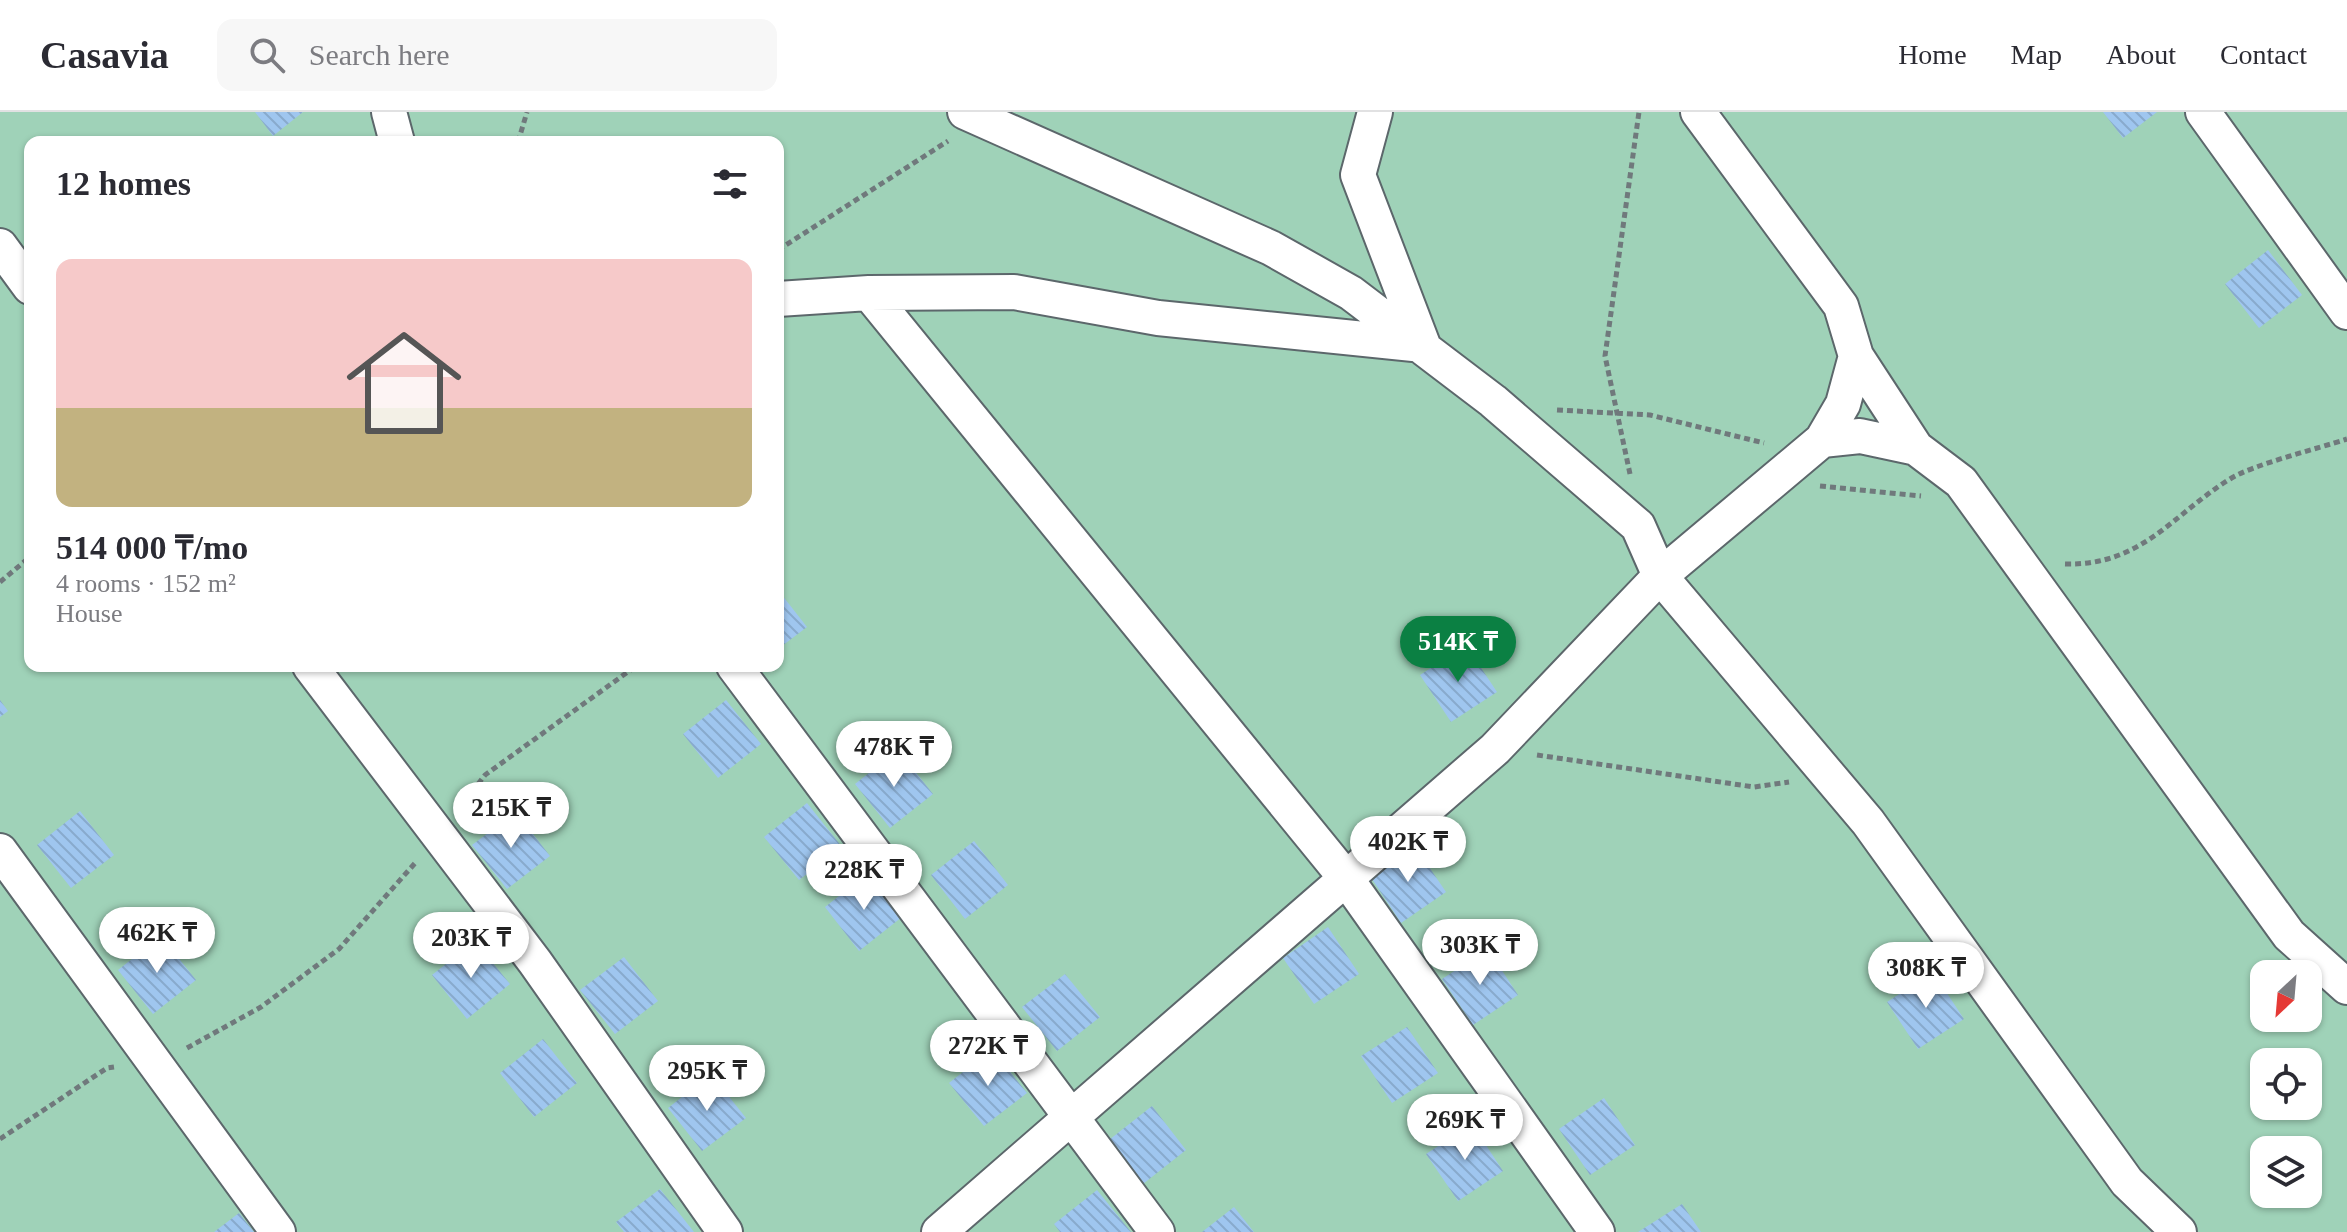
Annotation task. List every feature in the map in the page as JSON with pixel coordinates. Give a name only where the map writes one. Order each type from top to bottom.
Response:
[{"type":"street","points":[[389,112],[395,136]]},
{"type":"street","points":[[1375,112],[1358,175],[1423,345]]},
{"type":"street","points":[[1698,112],[1841,306],[1856,356],[1916,448],[1961,482],[2289,935],[2347,987]]},
{"type":"street","points":[[2203,112],[2347,312]]},
{"type":"street","points":[[974,115],[1271,248],[1351,293],[1423,345],[1638,526],[1660,576],[1868,822],[2127,1182],[2179,1232]]},
{"type":"street","points":[[0,246],[24,279]]},
{"type":"street","points":[[784,299],[869,293],[1014,292],[1158,318],[1423,345]]},
{"type":"street","points":[[869,293],[1345,877],[1597,1232]]},
{"type":"street","points":[[939,1232],[1495,749],[1660,576],[1815,446],[1843,404],[1856,356]]},
{"type":"street","points":[[1815,446],[1860,436],[1916,448]]},
{"type":"street","points":[[315,672],[535,962],[725,1232]]},
{"type":"street","points":[[739,672],[1157,1232]]},
{"type":"street","points":[[0,851],[278,1232]]},
{"type":"path","points":[[520,136],[527,112]]},
{"type":"path","points":[[1638,526],[1620,414],[1605,356],[1639,112]]},
{"type":"path","points":[[784,246],[974,115]]},
{"type":"path","points":[[1554,410],[1650,415],[1815,446]]},
{"type":"path","points":[[2020,563],[2085,565],[2149,543],[2232,477],[2347,439]]},
{"type":"path","points":[[1773,481],[1974,500]]},
{"type":"path","points":[[0,582],[24,562]]},
{"type":"path","points":[[0,1139],[107,1068],[156,1065],[261,1007],[339,949],[439,835],[485,775],[628,672]]},
{"type":"path","points":[[1495,749],[1754,787],[1829,776]]},
{"type":"green space","points":[[0,112],[2347,112],[2347,1232],[0,1232]]},
{"type":"building","points":[[255,112],[303,112],[273,136]]},
{"type":"building","points":[[2103,112],[2157,112],[2123,138]]},
{"type":"building","points":[[2268,250],[2302,295],[2259,328],[2225,284]]},
{"type":"building","points":[[784,598],[807,627],[784,644]]},
{"type":"building","points":[[1466,645],[1497,692],[1451,722],[1420,675]]},
{"type":"building","points":[[0,700],[8,711],[0,717]]},
{"type":"building","points":[[726,700],[761,744],[718,778],[683,734]]},
{"type":"building","points":[[898,750],[933,794],[890,828],[855,784]]},
{"type":"building","points":[[807,803],[842,847],[799,880],[764,837]]},
{"type":"building","points":[[80,811],[114,855],[71,888],[37,845]]},
{"type":"building","points":[[516,812],[550,856],[507,889],[472,845]]},
{"type":"building","points":[[974,841],[1008,885],[965,919],[931,875]]},
{"type":"building","points":[[1415,846],[1446,892],[1401,923],[1370,876]]},
{"type":"building","points":[[868,873],[902,917],[859,951],[825,907]]},
{"type":"building","points":[[1328,927],[1359,974],[1314,1004],[1283,958]]},
{"type":"building","points":[[161,936],[196,980],[153,1014],[118,970]]},
{"type":"building","points":[[475,941],[510,984],[467,1019],[432,975]]},
{"type":"building","points":[[1488,949],[1518,995],[1473,1025],[1442,979]]},
{"type":"building","points":[[624,957],[658,1001],[615,1034],[580,990]]},
{"type":"building","points":[[1933,972],[1964,1019],[1918,1049],[1887,1002]]},
{"type":"building","points":[[1065,974],[1100,1017],[1057,1051],[1022,1007]]},
{"type":"building","points":[[1407,1027],[1438,1073],[1392,1103],[1361,1056]]},
{"type":"building","points":[[543,1039],[577,1083],[534,1117],[500,1073]]},
{"type":"building","points":[[992,1049],[1027,1093],[984,1126],[949,1083]]},
{"type":"building","points":[[711,1074],[746,1118],[702,1151],[668,1108]]},
{"type":"building","points":[[1604,1098],[1635,1145],[1590,1175],[1559,1129]]},
{"type":"building","points":[[1152,1106],[1186,1150],[1143,1184],[1109,1140]]},
{"type":"building","points":[[1472,1124],[1503,1171],[1458,1201],[1426,1154]]},
{"type":"building","points":[[660,1189],[694,1232],[624,1232],[616,1222]]},
{"type":"building","points":[[1097,1190],[1131,1232],[1060,1232],[1054,1224]]},
{"type":"building","points":[[1682,1204],[1701,1232],[1638,1232]]},
{"type":"building","points":[[1234,1207],[1254,1232],[1202,1232]]},
{"type":"building","points":[[239,1213],[254,1232],[214,1232]]}]
